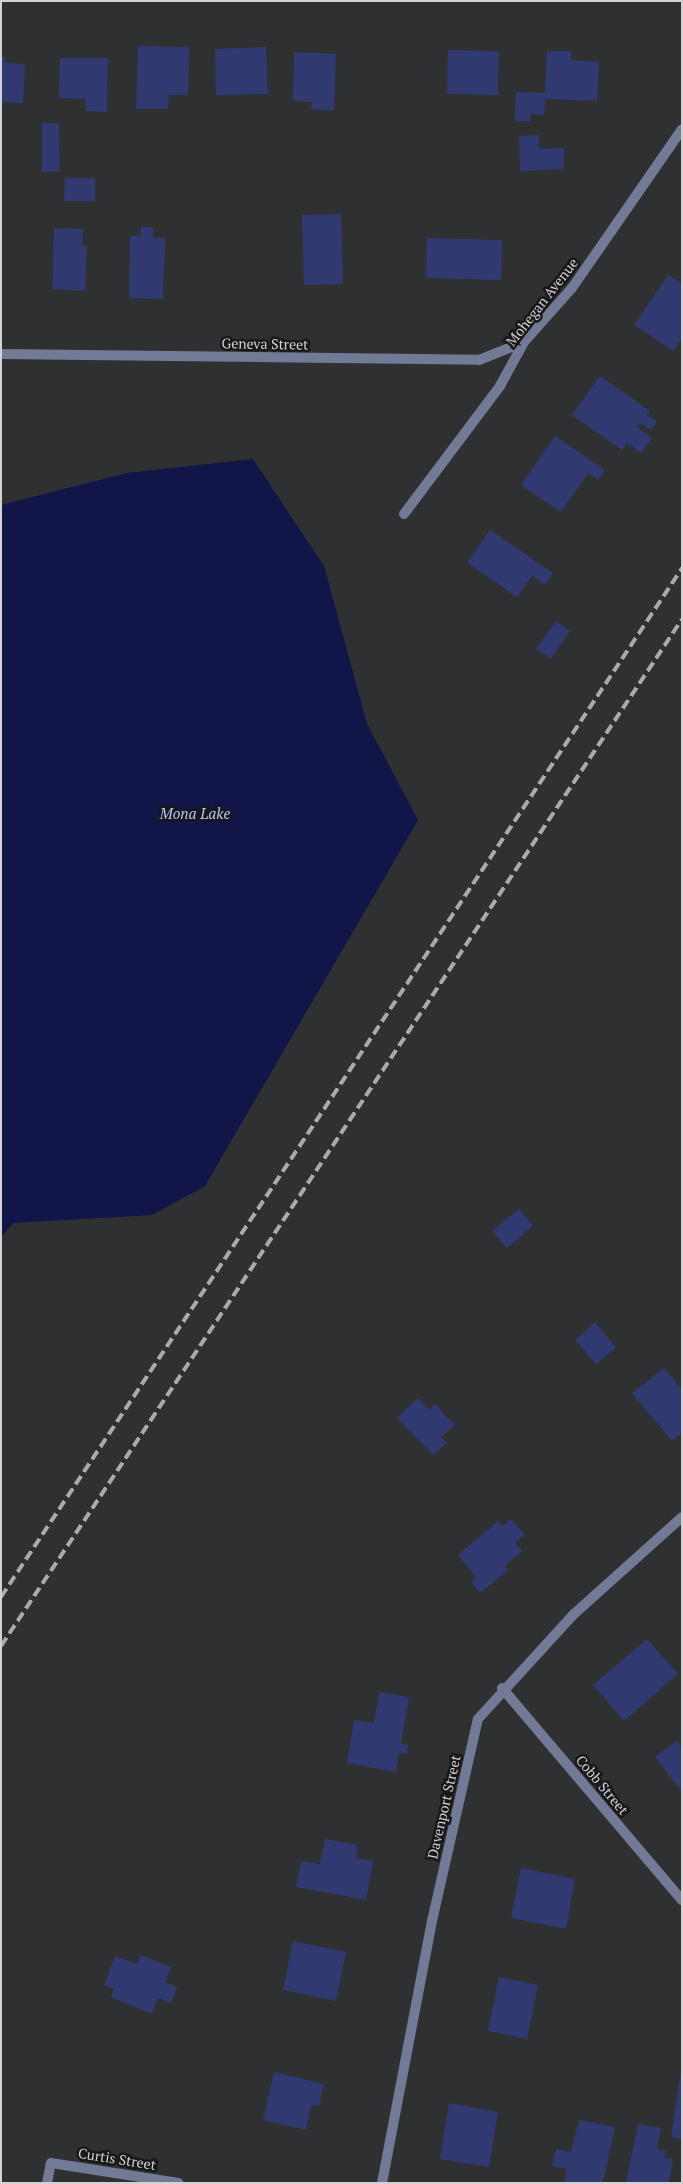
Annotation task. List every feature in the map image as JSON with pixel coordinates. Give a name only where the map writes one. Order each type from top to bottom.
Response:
[{"type":"street","name":"Mohegan Avenue","points":[[404,514],[500,386],[524,342],[572,288],[682,129]]},
{"type":"street","name":"Geneva Street","points":[[1,354],[479,360],[524,342]]},
{"type":"street","name":"Davenport Street","points":[[382,2183],[432,1921],[478,1719],[502,1688],[574,1614],[682,1517]]},
{"type":"street","name":"Cobb Street","points":[[502,1688],[682,1900]]},
{"type":"street","name":"Curtis Street","points":[[47,2183],[51,2163],[178,2183]]},
{"type":"water","name":"Mona Lake","points":[[253,459],[324,566],[367,724],[418,820],[205,1186],[152,1215],[13,1223],[1,1237],[1,505],[127,473]]},
{"type":"building","points":[[138,46],[189,47],[188,95],[169,95],[168,109],[136,109]]},
{"type":"building","points":[[266,47],[268,94],[216,95],[215,49]]},
{"type":"building","points":[[448,50],[499,51],[498,95],[447,94]]},
{"type":"building","points":[[547,51],[571,51],[571,60],[599,62],[597,101],[545,99],[544,115],[531,114],[530,121],[515,121],[516,92],[545,93]]},
{"type":"building","points":[[294,52],[336,54],[334,111],[311,109],[312,102],[293,101]]},
{"type":"building","points":[[1,57],[6,57],[5,63],[25,64],[23,103],[1,102]]},
{"type":"building","points":[[60,58],[108,58],[107,112],[86,111],[86,99],[59,98]]},
{"type":"building","points":[[42,123],[59,123],[60,171],[42,172]]},
{"type":"building","points":[[539,135],[539,149],[564,148],[564,169],[520,171],[519,136]]},
{"type":"building","points":[[65,178],[95,178],[95,201],[64,201]]},
{"type":"building","points":[[341,214],[343,284],[304,285],[302,215]]},
{"type":"building","points":[[141,227],[153,227],[153,238],[165,238],[163,299],[129,298],[130,236],[141,236]]},
{"type":"building","points":[[54,228],[83,229],[82,246],[87,246],[85,291],[52,289]]},
{"type":"building","points":[[427,238],[502,240],[501,280],[426,278]]},
{"type":"building","points":[[668,275],[682,284],[682,339],[673,351],[634,325]]},
{"type":"building","points":[[600,376],[650,411],[647,415],[657,421],[651,430],[640,423],[637,427],[652,438],[641,453],[627,443],[622,450],[572,415]]},
{"type":"building","points":[[555,436],[605,470],[598,480],[588,473],[561,512],[521,485]]},
{"type":"building","points":[[490,530],[553,573],[545,585],[532,576],[517,597],[467,563]]},
{"type":"building","points":[[556,621],[570,631],[551,659],[536,649]]},
{"type":"building","points":[[519,1209],[533,1226],[507,1248],[492,1231]]},
{"type":"building","points":[[595,1322],[616,1347],[596,1364],[575,1340]]},
{"type":"building","points":[[664,1368],[682,1389],[682,1433],[672,1441],[632,1393]]},
{"type":"building","points":[[418,1398],[429,1410],[435,1404],[455,1425],[441,1437],[447,1443],[433,1455],[397,1418]]},
{"type":"building","points":[[511,1519],[524,1534],[515,1543],[522,1551],[505,1566],[508,1570],[480,1593],[471,1582],[476,1577],[458,1555],[498,1521],[503,1526]]},
{"type":"building","points":[[647,1639],[678,1674],[624,1721],[593,1685]]},
{"type":"building","points":[[379,1692],[409,1697],[401,1744],[408,1745],[407,1754],[399,1753],[396,1772],[347,1763],[354,1720],[374,1723]]},
{"type":"building","points":[[677,1741],[682,1747],[682,1792],[655,1757]]},
{"type":"building","points":[[325,1839],[358,1845],[356,1858],[373,1861],[366,1900],[296,1887],[301,1861],[320,1864]]},
{"type":"building","points":[[521,1868],[575,1879],[566,1929],[511,1918]]},
{"type":"building","points":[[293,1941],[346,1952],[336,2001],[283,1990]]},
{"type":"building","points":[[141,1955],[171,1967],[165,1982],[177,1987],[171,2003],[158,1998],[152,2014],[111,1997],[114,1989],[104,1985],[115,1956],[137,1964]]},
{"type":"building","points":[[499,1977],[538,1985],[527,2039],[488,2031]]},
{"type":"building","points":[[682,2071],[682,2139],[671,2137]]},
{"type":"building","points":[[274,2072],[324,2084],[319,2106],[311,2105],[306,2130],[263,2120]]},
{"type":"building","points":[[449,2103],[498,2112],[489,2167],[440,2159]]},
{"type":"building","points":[[579,2120],[615,2127],[603,2183],[564,2183],[567,2169],[552,2166],[556,2149],[571,2152]]},
{"type":"building","points":[[638,2124],[661,2128],[657,2149],[666,2151],[664,2158],[673,2159],[669,2183],[626,2183]]},
{"type":"railway","points":[[1,1597],[682,568]]},
{"type":"railway","points":[[1,1646],[682,619]]}]
